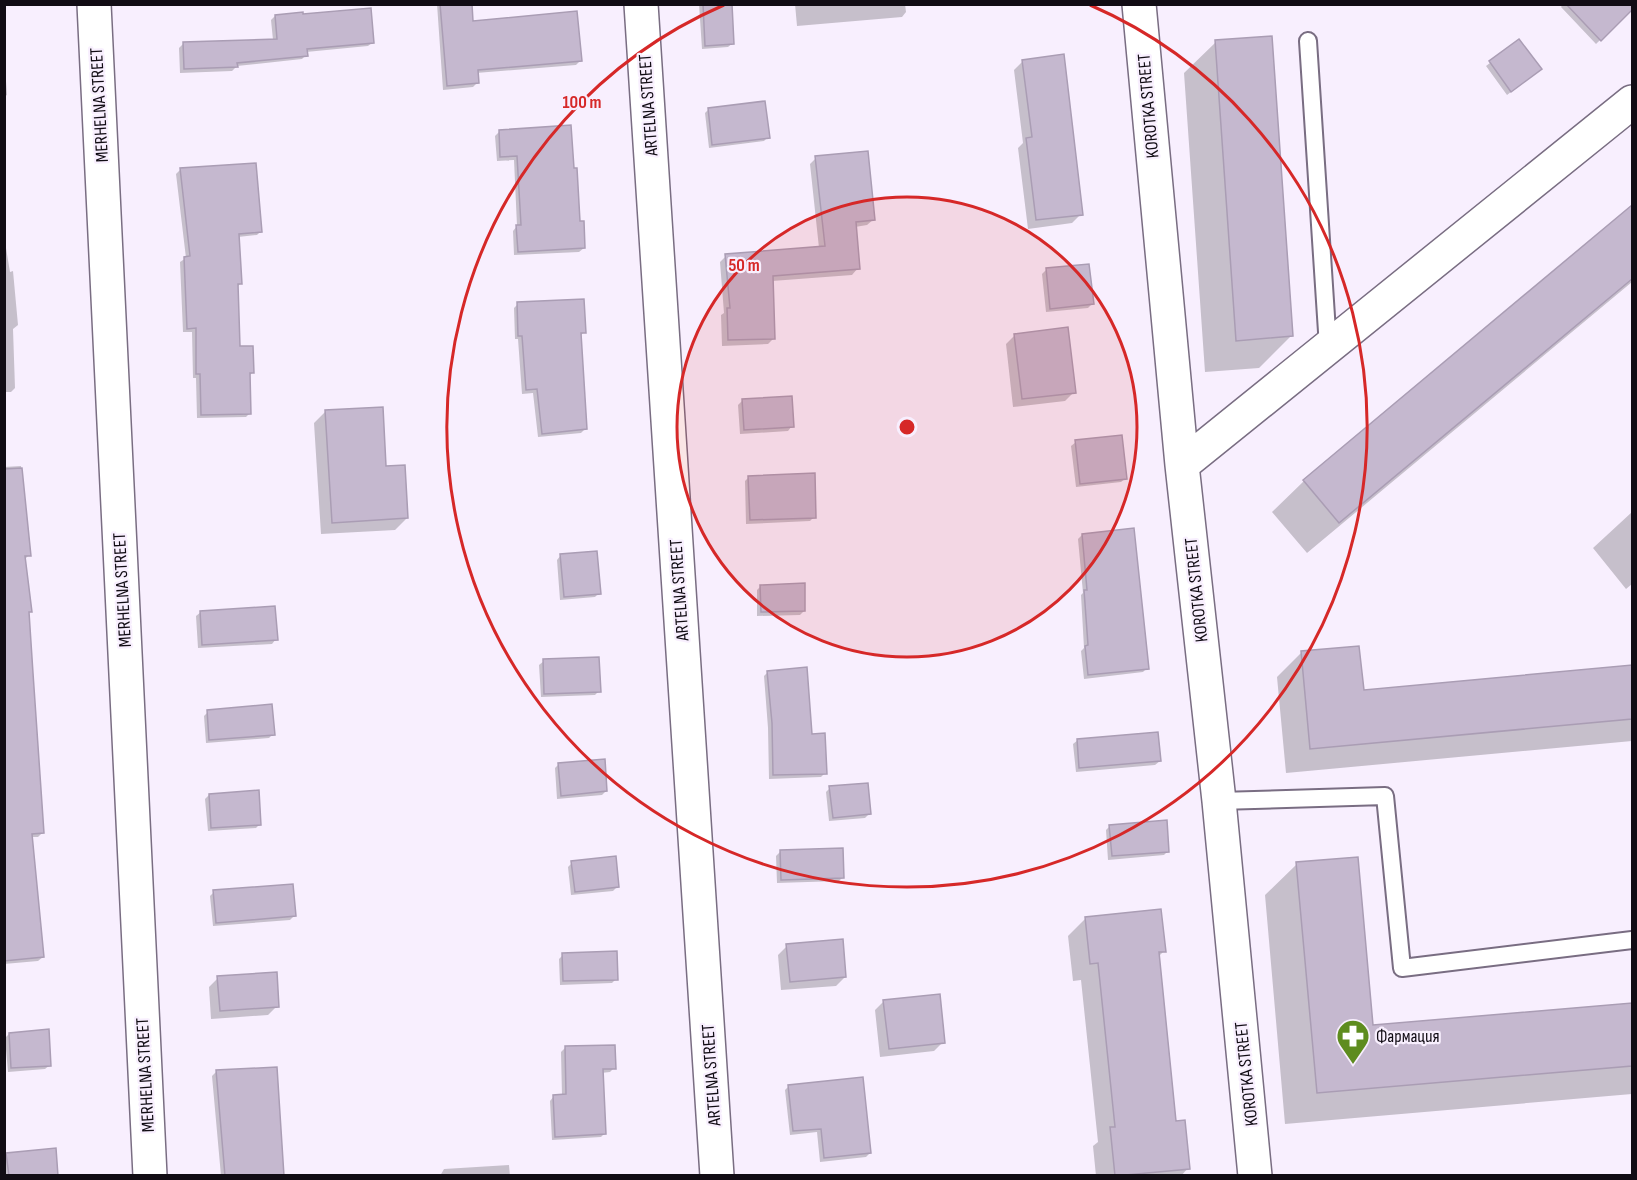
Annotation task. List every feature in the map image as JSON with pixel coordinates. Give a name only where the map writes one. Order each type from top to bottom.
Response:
[{"type":"street","name":"MERHELNA STREET","points":[[94,4],[150,1176]]},
{"type":"street","name":"ARTELNA STREET","points":[[641,4],[717,1176]]},
{"type":"street","name":"KOROTKA STREET","points":[[1139,4],[1182,465],[1219,801],[1255,1176]]},
{"type":"street","points":[[1182,465],[1632,102]]},
{"type":"lane","points":[[1308,41],[1328,347]]},
{"type":"lane","points":[[1219,801],[1385,796],[1402,968],[1632,940]]},
{"type":"building","points":[[440,4],[472,4],[473,21],[577,11],[582,61],[478,70],[479,83],[447,86]]},
{"type":"building","points":[[703,4],[732,4],[734,44],[705,46]]},
{"type":"building","points":[[1566,4],[1632,4],[1632,10],[1601,41]]},
{"type":"building","points":[[371,8],[374,43],[307,49],[308,56],[237,63],[238,67],[184,69],[183,42],[277,39],[275,15]]},
{"type":"building","points":[[1272,36],[1293,336],[1236,341],[1215,40]]},
{"type":"building","points":[[1519,39],[1542,69],[1511,92],[1489,61]]},
{"type":"building","points":[[1064,54],[1083,215],[1036,220],[1026,138],[1032,137],[1022,60]]},
{"type":"building","points":[[765,101],[770,138],[712,145],[708,108]]},
{"type":"building","points":[[571,125],[574,168],[577,168],[580,221],[584,221],[585,248],[518,252],[516,225],[521,225],[517,156],[500,157],[499,130]]},
{"type":"building","points":[[868,151],[875,220],[856,222],[860,269],[773,276],[775,339],[728,340],[727,308],[730,308],[725,254],[825,246],[815,156]]},
{"type":"building","points":[[256,163],[262,232],[239,234],[242,284],[238,284],[240,346],[253,346],[254,373],[250,373],[251,414],[201,415],[200,374],[196,374],[196,328],[187,329],[184,257],[190,256],[180,168]]},
{"type":"building","points":[[1632,205],[1632,279],[1339,523],[1303,480]]},
{"type":"building","points":[[1089,264],[1094,304],[1050,309],[1046,268]]},
{"type":"building","points":[[584,299],[586,333],[581,333],[587,429],[542,434],[537,389],[526,390],[522,336],[518,336],[517,302]]},
{"type":"building","points":[[1068,327],[1076,393],[1022,399],[1014,334]]},
{"type":"building","points":[[792,396],[794,427],[744,430],[742,399]]},
{"type":"building","points":[[383,407],[386,466],[405,465],[408,518],[332,523],[325,410]]},
{"type":"building","points":[[1122,435],[1127,479],[1080,484],[1075,440]]},
{"type":"building","points":[[22,468],[31,556],[25,556],[32,612],[29,612],[44,833],[32,834],[44,957],[4,961],[4,469]]},
{"type":"building","points":[[815,473],[816,518],[750,520],[748,476]]},
{"type":"building","points":[[1134,528],[1149,669],[1088,675],[1084,590],[1087,590],[1082,534]]},
{"type":"building","points":[[597,551],[601,594],[564,597],[560,554]]},
{"type":"building","points":[[805,583],[805,611],[761,612],[760,585]]},
{"type":"building","points":[[275,606],[278,640],[202,645],[200,611]]},
{"type":"building","points":[[1359,646],[1364,690],[1632,665],[1632,719],[1310,749],[1301,651]]},
{"type":"building","points":[[599,657],[601,692],[544,694],[543,659]]},
{"type":"building","points":[[807,667],[812,734],[825,733],[827,774],[773,775],[772,723],[767,671]]},
{"type":"building","points":[[272,704],[275,735],[209,740],[207,710]]},
{"type":"building","points":[[1158,732],[1161,761],[1079,768],[1077,739]]},
{"type":"building","points":[[605,759],[607,791],[561,796],[558,763]]},
{"type":"building","points":[[868,783],[871,814],[833,818],[829,786]]},
{"type":"building","points":[[259,790],[261,825],[211,828],[209,794]]},
{"type":"building","points":[[1167,820],[1169,852],[1112,856],[1109,825]]},
{"type":"building","points":[[843,848],[844,878],[781,880],[780,850]]},
{"type":"building","points":[[616,856],[619,887],[575,892],[571,861]]},
{"type":"building","points":[[1358,857],[1373,1025],[1632,1003],[1632,1066],[1317,1093],[1296,862]]},
{"type":"building","points":[[293,884],[296,916],[216,923],[213,890]]},
{"type":"building","points":[[1161,909],[1166,952],[1159,952],[1176,1121],[1185,1120],[1190,1169],[1115,1176],[1110,1127],[1115,1127],[1098,963],[1090,964],[1085,917]]},
{"type":"building","points":[[843,939],[846,977],[790,982],[786,944]]},
{"type":"building","points":[[617,951],[618,980],[563,981],[562,953]]},
{"type":"building","points":[[277,972],[279,1007],[220,1011],[217,976]]},
{"type":"building","points":[[940,994],[945,1043],[889,1049],[883,1000]]},
{"type":"building","points":[[49,1029],[51,1066],[11,1068],[9,1033]]},
{"type":"building","points":[[615,1045],[616,1069],[603,1069],[606,1134],[555,1137],[553,1095],[566,1094],[565,1046]]},
{"type":"building","points":[[277,1067],[284,1176],[225,1176],[216,1070]]},
{"type":"building","points":[[863,1077],[871,1153],[824,1158],[821,1129],[793,1131],[788,1085]]},
{"type":"building","points":[[56,1148],[58,1176],[9,1176],[6,1153]]},
{"type":"place","name":"Фармация","points":[[1353,1065]]}]
